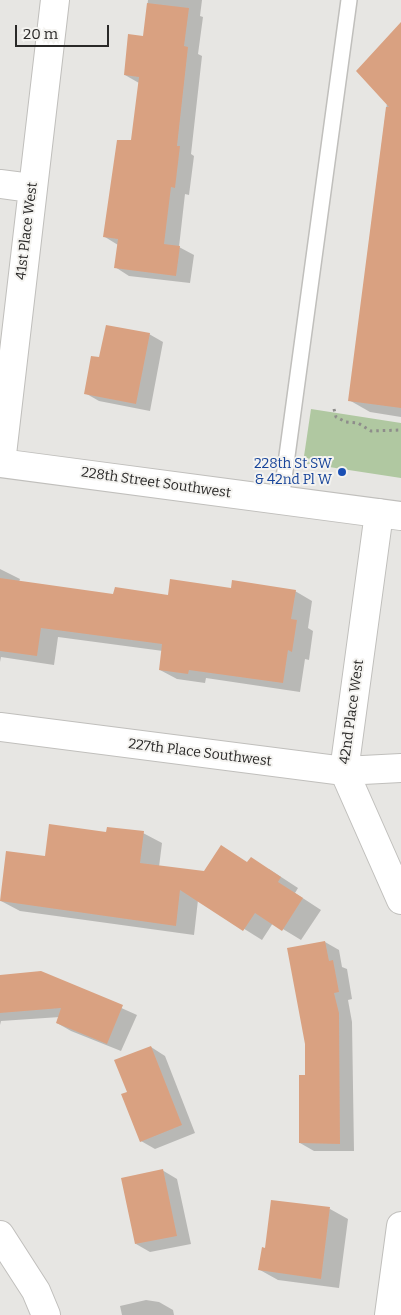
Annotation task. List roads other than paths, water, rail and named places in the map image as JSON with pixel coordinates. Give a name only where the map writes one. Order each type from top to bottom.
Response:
[{"type":"street","name":"41st Place West","points":[[0,463],[31,188],[55,0]]},
{"type":"street","points":[[0,184],[31,188]]},
{"type":"street","name":"228th Street Southwest","points":[[0,463],[390,514]]},
{"type":"street","name":"42nd Place West","points":[[390,514],[344,771],[401,900]]},
{"type":"street","name":"227th Place Southwest","points":[[0,727],[344,771],[401,768]]},
{"type":"street","points":[[389,1315],[401,1226]]},
{"type":"street","points":[[0,1235],[36,1291],[46,1315]]},
{"type":"lane","points":[[281,500],[349,0]]},
{"type":"place","name":"228th St SW & 42nd Pl W","points":[[342,472]]}]
